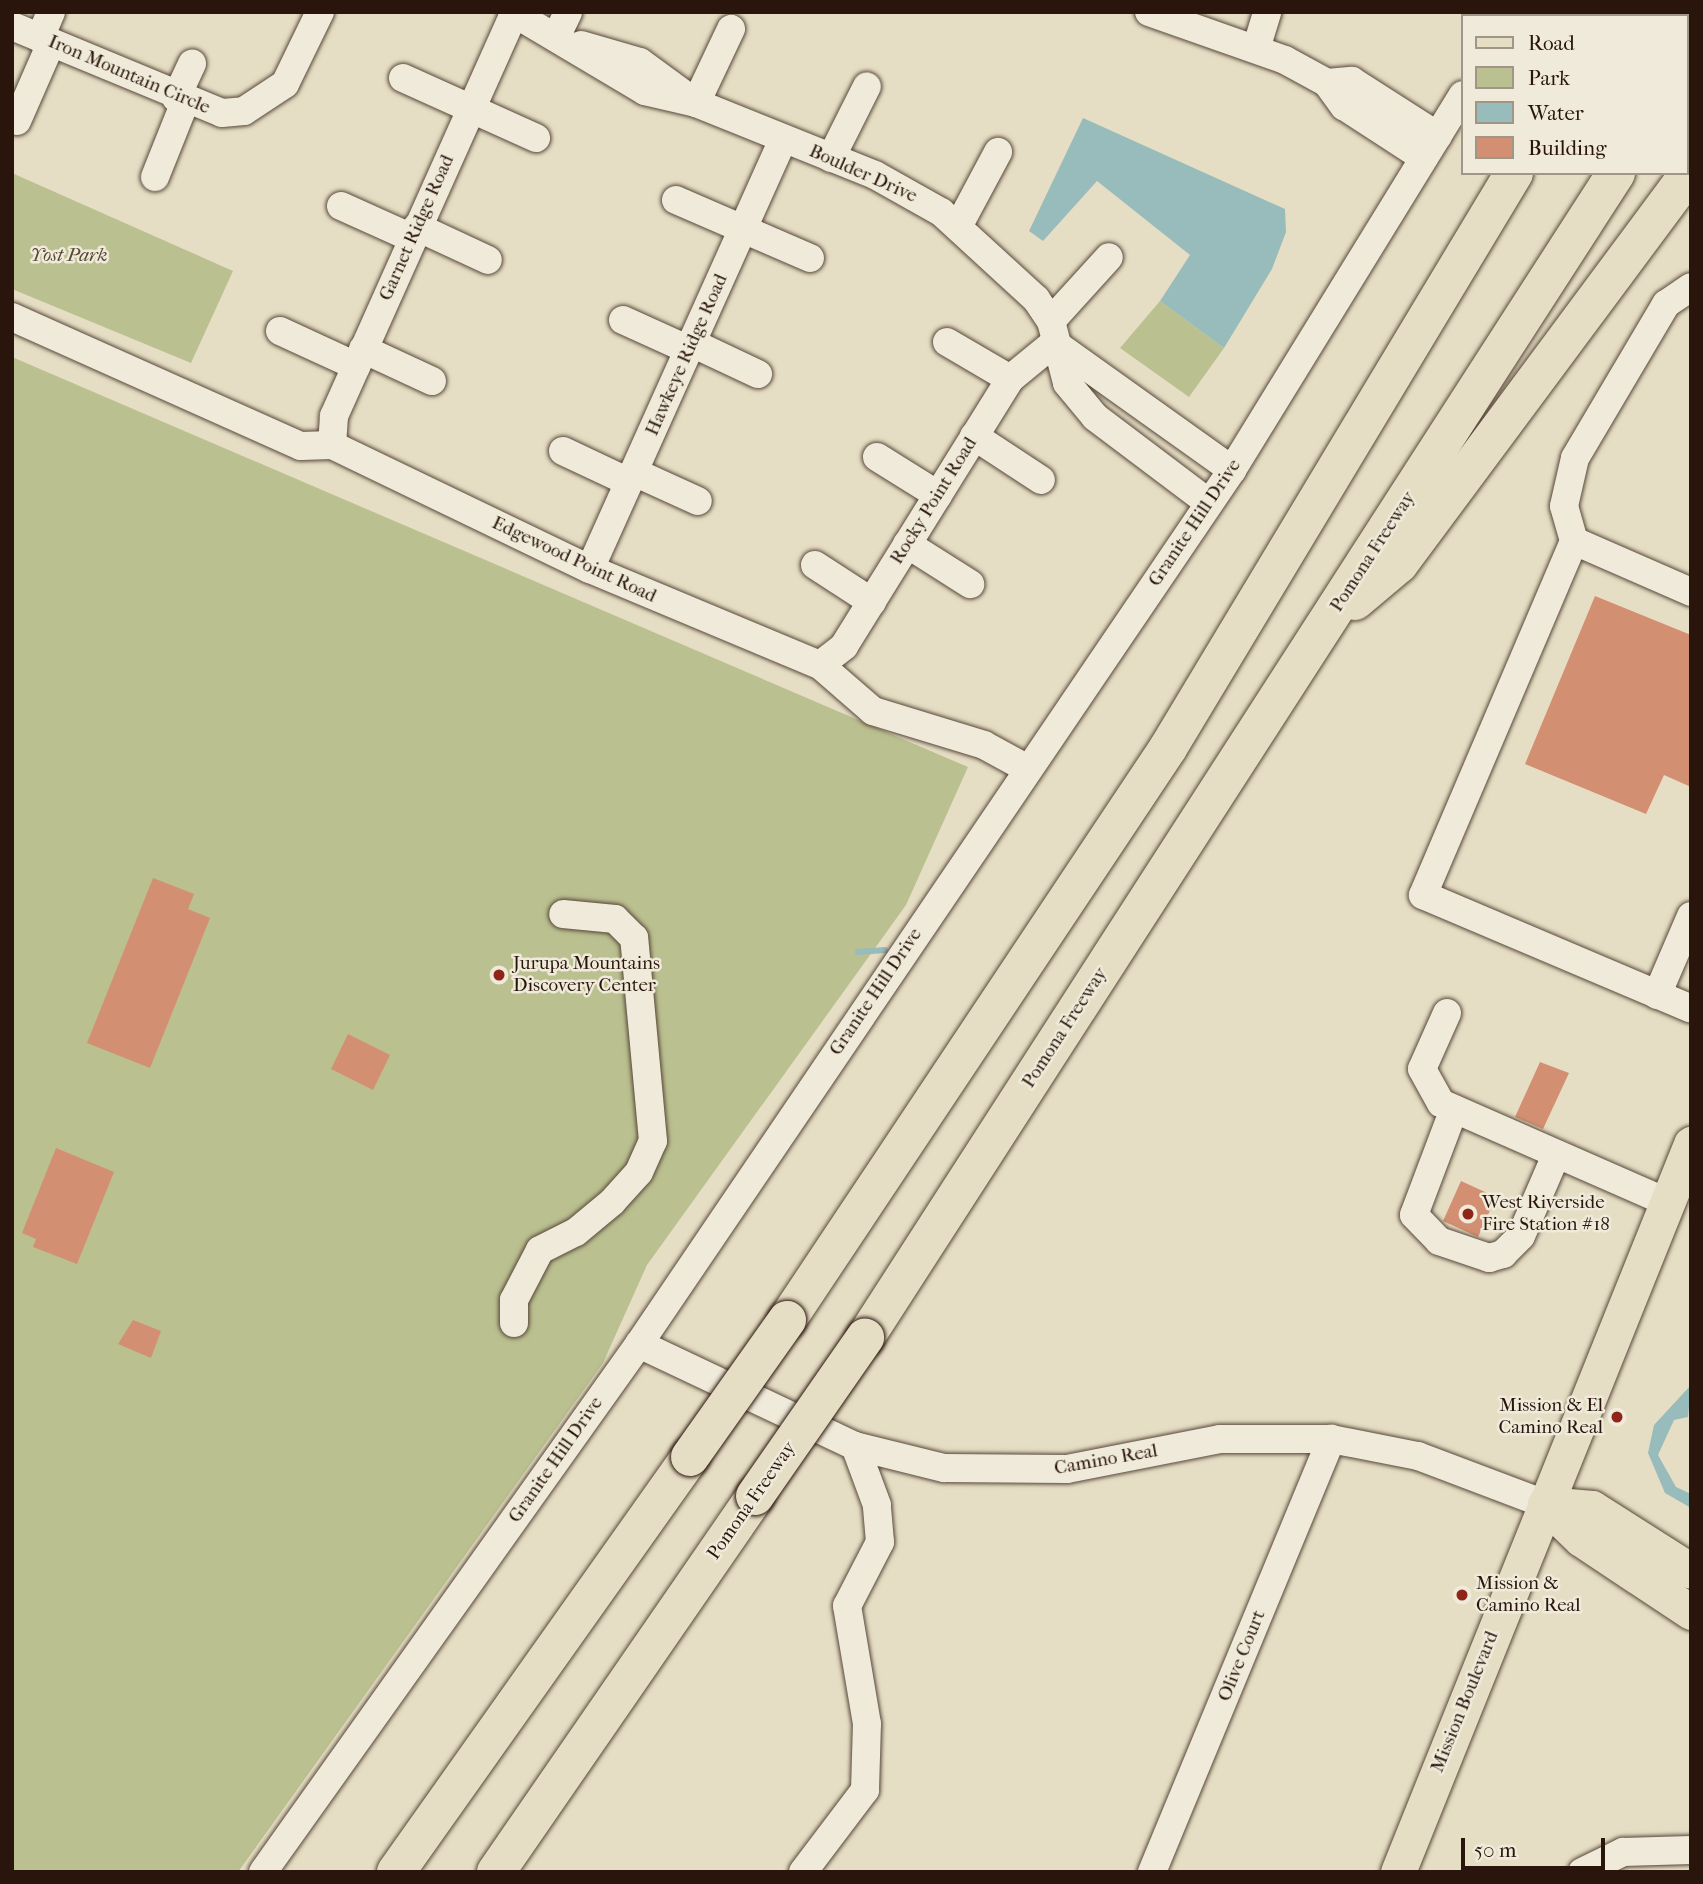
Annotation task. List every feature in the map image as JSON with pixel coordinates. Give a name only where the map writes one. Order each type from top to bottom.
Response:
[{"type":"highway","points":[[396,1872],[787,1320],[1168,748],[1513,175]]},
{"type":"highway","name":"Pomona Freeway","points":[[496,1872],[865,1338],[1615,175]]},
{"type":"highway","points":[[1324,627],[1399,564],[1688,175]]},
{"type":"main road","name":"Mission Boulevard","points":[[1398,1872],[1691,1144]]},
{"type":"main road","name":"Camino Real","points":[[1545,1504],[1592,1508],[1691,1571]]},
{"type":"main road","name":"Camino Real","points":[[1545,1504],[1581,1539],[1691,1612]]},
{"type":"street","name":"Iron Mountain Circle","points":[[12,26],[48,31],[181,100],[222,113],[269,98],[285,84],[320,12]]},
{"type":"street","points":[[1149,12],[1255,49],[1328,83],[1343,106],[1431,147]]},
{"type":"street","points":[[1255,49],[1268,12]]},
{"type":"street","name":"Boulder Drive","points":[[513,13],[565,30],[640,62],[696,103],[913,194],[959,225],[1052,332],[1110,384],[1232,470]]},
{"type":"street","name":"Garnet Ridge Road","points":[[332,445],[334,415],[513,13]]},
{"type":"street","points":[[696,103],[731,29]]},
{"type":"street","points":[[17,121],[48,31]]},
{"type":"street","points":[[155,177],[192,63]]},
{"type":"street","points":[[403,78],[536,138]]},
{"type":"street","points":[[831,158],[867,86]]},
{"type":"street","name":"Granite Hill Drive","points":[[263,1872],[639,1344],[1026,768],[1232,470],[1462,97]]},
{"type":"street","name":"Hawkeye Ridge Road","points":[[590,569],[783,140]]},
{"type":"street","points":[[959,225],[998,152]]},
{"type":"street","points":[[676,200],[810,258]]},
{"type":"street","points":[[341,206],[488,261]]},
{"type":"street","name":"Rocky Point Road","points":[[820,665],[844,646],[1010,379],[1052,332],[1109,257]]},
{"type":"street","points":[[1691,287],[1666,304],[1575,458],[1564,506],[1574,541],[1423,895],[1691,1009]]},
{"type":"street","points":[[12,317],[301,446],[332,445]]},
{"type":"street","points":[[623,320],[758,374]]},
{"type":"street","points":[[280,331],[432,381]]},
{"type":"street","name":"Boulder Drive","points":[[1052,332],[1067,383],[1086,406],[1209,503]]},
{"type":"street","points":[[947,342],[1010,379]]},
{"type":"street","points":[[1086,406],[1110,384]]},
{"type":"street","points":[[974,436],[1041,480]]},
{"type":"street","name":"Edgewood Point Road","points":[[332,445],[590,569],[820,665],[873,711],[984,745],[1026,768]]},
{"type":"street","points":[[563,451],[698,501]]},
{"type":"street","points":[[877,457],[938,495]]},
{"type":"street","points":[[1574,541],[1691,592]]},
{"type":"street","points":[[907,544],[970,584]]},
{"type":"street","points":[[815,565],[872,601]]},
{"type":"street","points":[[514,1323],[520,1285],[540,1250],[576,1232],[611,1202],[639,1172],[653,1141],[634,938],[615,919],[563,914]]},
{"type":"street","points":[[1657,995],[1691,916]]},
{"type":"street","points":[[1447,1013],[1422,1069],[1441,1103],[1667,1202]]},
{"type":"street","points":[[1454,1109],[1414,1215],[1439,1241],[1481,1257],[1503,1254],[1521,1236],[1556,1155]]},
{"type":"street","name":"Camino Real","points":[[639,1344],[855,1446],[932,1466],[997,1472],[1067,1469],[1220,1439],[1331,1439],[1418,1456],[1545,1504]]},
{"type":"street","name":"Olive Court","points":[[1153,1872],[1331,1439]]},
{"type":"street","points":[[803,1872],[865,1790],[867,1724],[847,1605],[880,1542],[877,1504],[855,1446]]},
{"type":"street","points":[[1582,1872],[1623,1852],[1691,1850]]},
{"type":"green space","name":"Yost Park","points":[[12,173],[233,271],[191,363],[12,289]]},
{"type":"green space","points":[[1160,301],[1224,348],[1189,397],[1120,348]]},
{"type":"green space","name":"Jurupa Mountains Discovery Center","points":[[12,357],[968,767],[906,905],[647,1265],[603,1363],[238,1872],[12,1872]]},
{"type":"water","points":[[1083,118],[1285,209],[1286,232],[1272,269],[1224,348],[1160,301],[1190,255],[1097,181],[1043,241],[1029,231]]},
{"type":"water","points":[[1691,1385],[1688,1417],[1674,1420],[1658,1455],[1676,1487],[1691,1494],[1691,1508],[1665,1493],[1648,1453],[1654,1425]]},
{"type":"building","points":[[1595,596],[1691,635],[1691,787],[1664,775],[1646,814],[1525,764]]},
{"type":"building","points":[[153,878],[194,894],[188,909],[210,918],[150,1068],[87,1043]]},
{"type":"building","points":[[348,1034],[390,1055],[373,1090],[331,1069]]},
{"type":"building","points":[[1540,1062],[1569,1073],[1543,1129],[1515,1117]]},
{"type":"building","points":[[56,1148],[114,1172],[77,1264],[33,1247],[36,1239],[22,1233]]},
{"type":"building","name":"West Riverside Fire Station #18","points":[[1461,1181],[1496,1197],[1478,1237],[1443,1221]]},
{"type":"building","points":[[133,1320],[161,1331],[151,1358],[118,1344]]},
{"type":"waterway","points":[[858,952],[885,950]]},
{"type":"place","name":"Jurupa Mountains Discovery Center","points":[[499,975]]},
{"type":"place","name":"West Riverside Fire Station #18","points":[[1468,1214]]},
{"type":"place","name":"Mission & El Camino Real","points":[[1617,1417]]},
{"type":"place","name":"Mission & Camino Real","points":[[1462,1595]]}]
